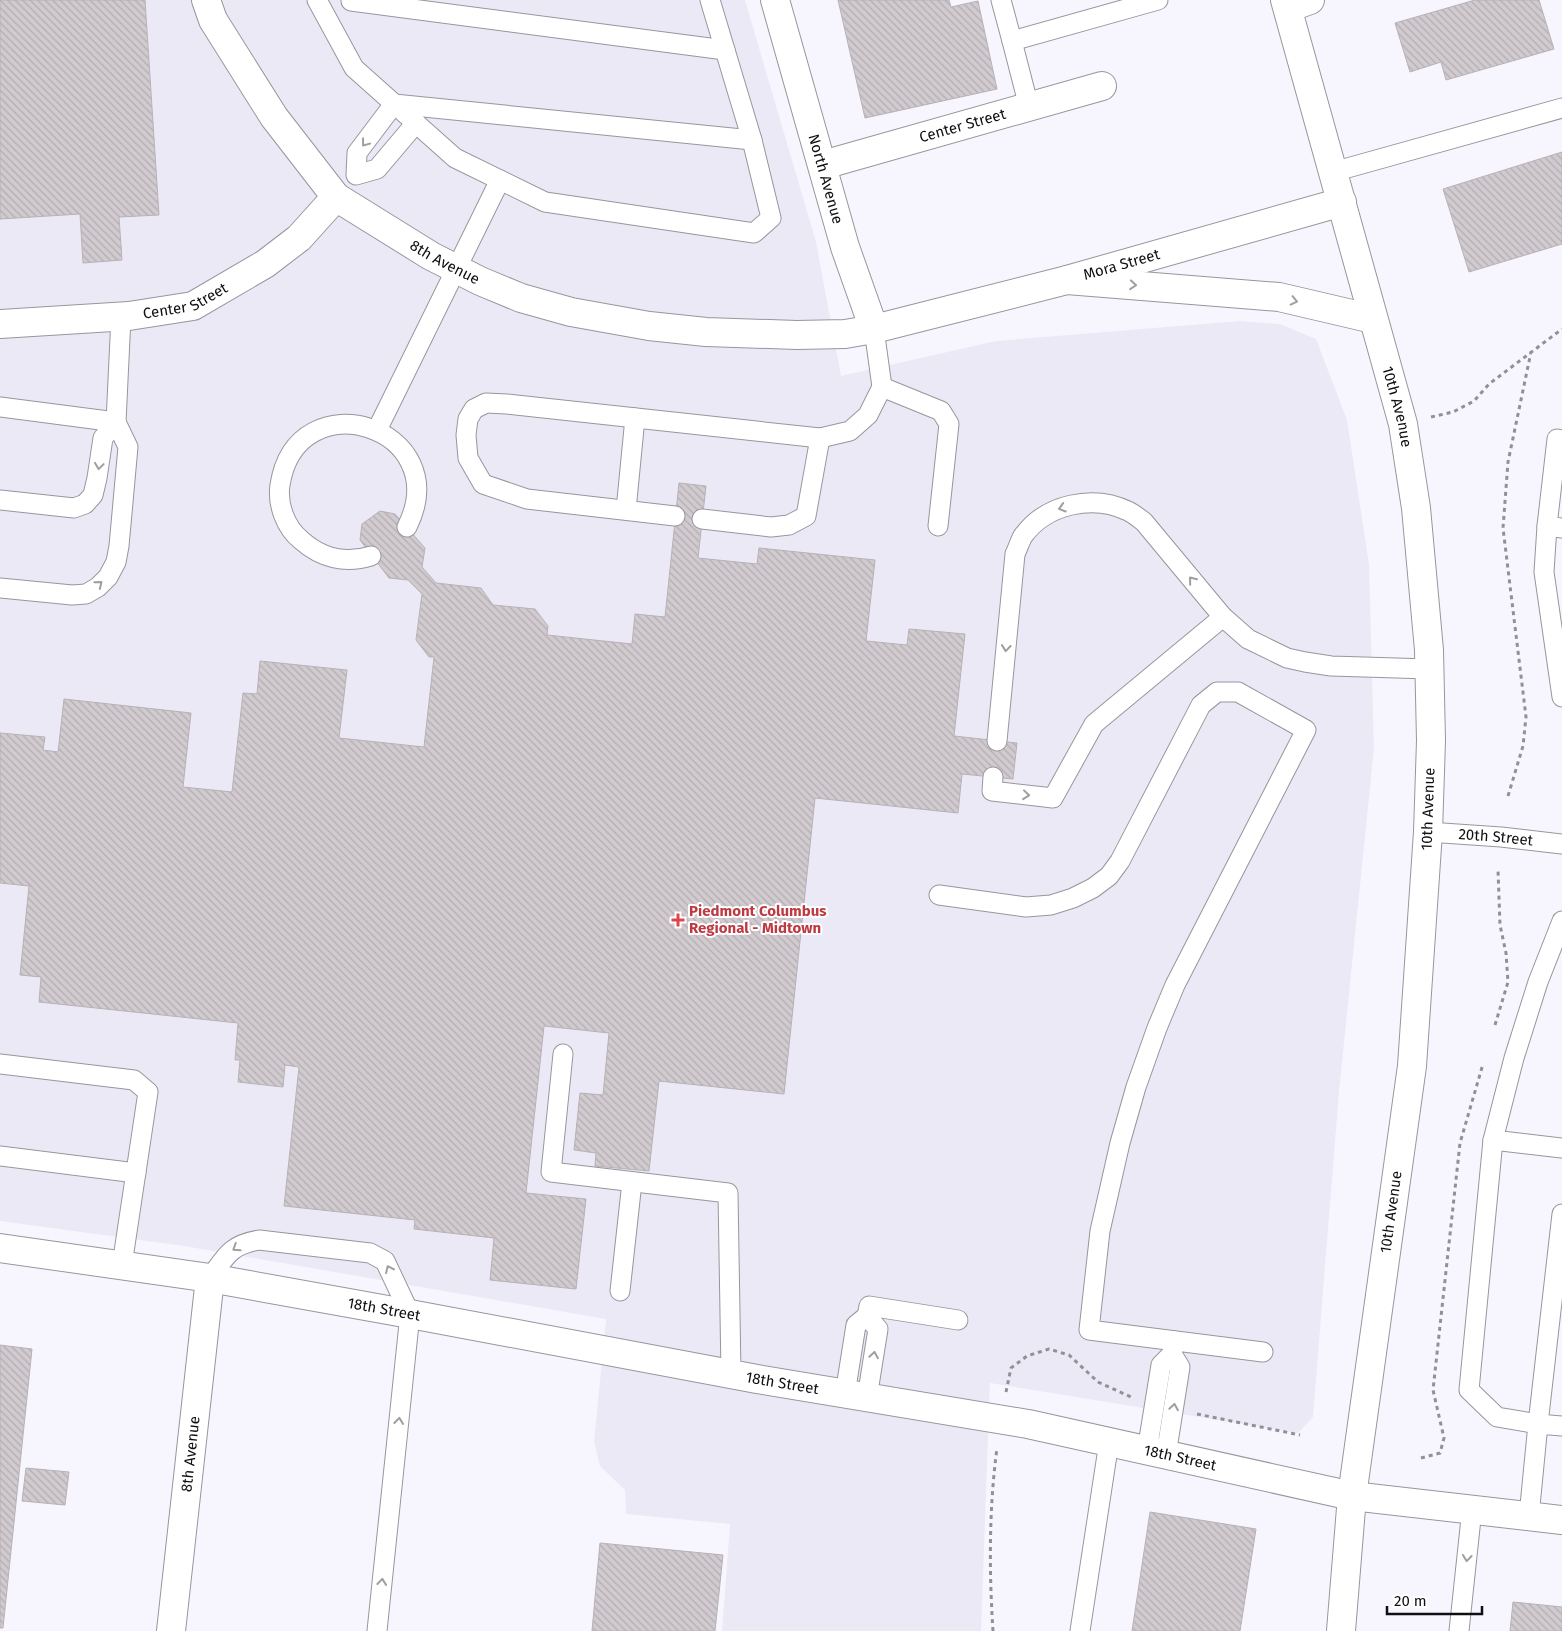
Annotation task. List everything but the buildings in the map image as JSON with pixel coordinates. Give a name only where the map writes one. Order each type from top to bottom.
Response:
[{"type":"street","name":"8th Avenue","points":[[206,0],[212,20],[274,117],[336,197],[400,238],[456,269],[521,298],[571,312],[649,326],[706,332],[797,334],[845,334],[874,330]]},
{"type":"street","name":"North Avenue","points":[[775,0],[845,248],[874,330]]},
{"type":"street","name":"10th Avenue","points":[[1294,3],[1333,172],[1403,424],[1417,518],[1429,650],[1431,741],[1428,832],[1412,1066],[1352,1496],[1341,1631]]},
{"type":"street","name":"Center Street","points":[[823,165],[1102,86]]},
{"type":"street","name":"Center Street","points":[[0,324],[121,317],[193,306],[232,285],[265,264],[298,238],[336,197]]},
{"type":"street","name":"Mora Street","points":[[874,330],[1066,280],[1342,202]]},
{"type":"street","points":[[1066,280],[1280,297],[1373,319]]},
{"type":"street","name":"18th Street","points":[[0,1248],[210,1278],[731,1374],[1019,1423],[1352,1496],[1562,1520]]},
{"type":"street","name":"8th Avenue","points":[[171,1631],[210,1278]]},
{"type":"lane","points":[[710,0],[725,50],[752,140],[771,218],[754,233],[545,202],[455,158],[354,68],[319,3],[354,1],[725,50]]},
{"type":"lane","points":[[1001,0],[1029,107]]},
{"type":"lane","points":[[1012,40],[1158,0]]},
{"type":"lane","points":[[356,175],[356,153],[394,104]]},
{"type":"lane","points":[[394,104],[752,140]]},
{"type":"lane","points":[[1333,172],[1562,108]]},
{"type":"lane","points":[[336,197],[356,175],[377,169],[416,123]]},
{"type":"lane","points":[[377,430],[500,180]]},
{"type":"lane","points":[[0,588],[72,596],[86,594],[108,577],[116,562],[128,446],[116,422],[121,317]]},
{"type":"lane","points":[[675,516],[527,500],[483,484],[468,458],[466,435],[468,418],[474,409],[486,403],[820,438],[850,431],[868,415],[882,387],[874,330]]},
{"type":"lane","points":[[882,387],[941,411],[949,424],[938,526]]},
{"type":"lane","points":[[0,408],[116,422]]},
{"type":"lane","points":[[626,510],[635,418]]},
{"type":"lane","points":[[0,500],[74,508],[85,504],[93,495],[103,438],[116,422]]},
{"type":"lane","points":[[371,556],[363,559],[345,560],[328,557],[312,550],[298,538],[288,524],[281,507],[282,473],[289,457],[301,443],[315,432],[331,426],[346,424],[362,425],[377,430],[390,439],[402,450],[410,463],[415,478],[415,508],[407,527]]},
{"type":"lane","points":[[702,520],[771,527],[789,526],[806,516],[820,438]]},
{"type":"lane","points":[[1562,440],[1556,439],[1554,527],[1544,572],[1556,612],[1562,697]]},
{"type":"lane","points":[[997,741],[1015,554],[1022,537],[1033,524],[1047,513],[1082,503],[1103,504],[1128,510],[1144,522],[1223,617],[1248,639],[1287,658],[1331,666],[1429,669]]},
{"type":"lane","points":[[993,777],[992,791],[1053,798],[1094,724],[1223,617]]},
{"type":"lane","points":[[938,895],[1026,907],[1051,905],[1073,898],[1093,888],[1109,876],[1120,861],[1201,705],[1218,692],[1238,692],[1306,730],[1175,985],[1136,1086],[1120,1143],[1100,1231],[1089,1330],[1173,1348],[1263,1352]]},
{"type":"lane","name":"20th Street","points":[[1428,832],[1501,837],[1562,844]]},
{"type":"lane","points":[[1562,921],[1538,982],[1517,1049],[1493,1140],[1469,1390],[1497,1417],[1562,1426]]},
{"type":"lane","points":[[563,1054],[551,1172],[728,1193],[731,1374]]},
{"type":"lane","points":[[0,1064],[134,1080],[148,1092],[122,1266]]},
{"type":"lane","points":[[1493,1140],[1562,1148]]},
{"type":"lane","points":[[0,1156],[136,1173]]},
{"type":"lane","points":[[620,1291],[632,1182]]},
{"type":"lane","points":[[1529,1516],[1538,1424],[1555,1336],[1562,1214]]},
{"type":"lane","points":[[210,1278],[228,1253],[243,1243],[259,1240],[370,1253],[385,1261],[410,1314],[377,1631]]},
{"type":"lane","points":[[856,1396],[856,1325],[867,1316],[869,1306],[958,1320]]},
{"type":"lane","points":[[1156,1453],[1162,1365],[1173,1348]]},
{"type":"lane","points":[[1080,1631],[1109,1442]]},
{"type":"lane","points":[[1459,1631],[1472,1510]]},
{"type":"path","points":[[1403,424],[1453,412],[1474,401],[1489,384],[1562,329]]},
{"type":"path","points":[[1508,796],[1522,746],[1526,717],[1503,528],[1508,462],[1531,352]]},
{"type":"path","points":[[992,1631],[990,1580],[993,1474],[997,1447]]},
{"type":"shaded area","name":"Piedmont Columbus Regional - Midtown","points":[[0,0],[745,0],[816,242],[841,376],[996,341],[1240,321],[1280,324],[1316,339],[1347,420],[1369,564],[1374,748],[1339,1092],[1313,1417],[1298,1433],[990,1383],[981,1631],[722,1631],[730,1524],[626,1514],[625,1490],[600,1466],[594,1442],[606,1319],[184,1246],[0,1221]]},
{"type":"place","name":"Piedmont Columbus Regional - Midtown","points":[[678,920]]}]
